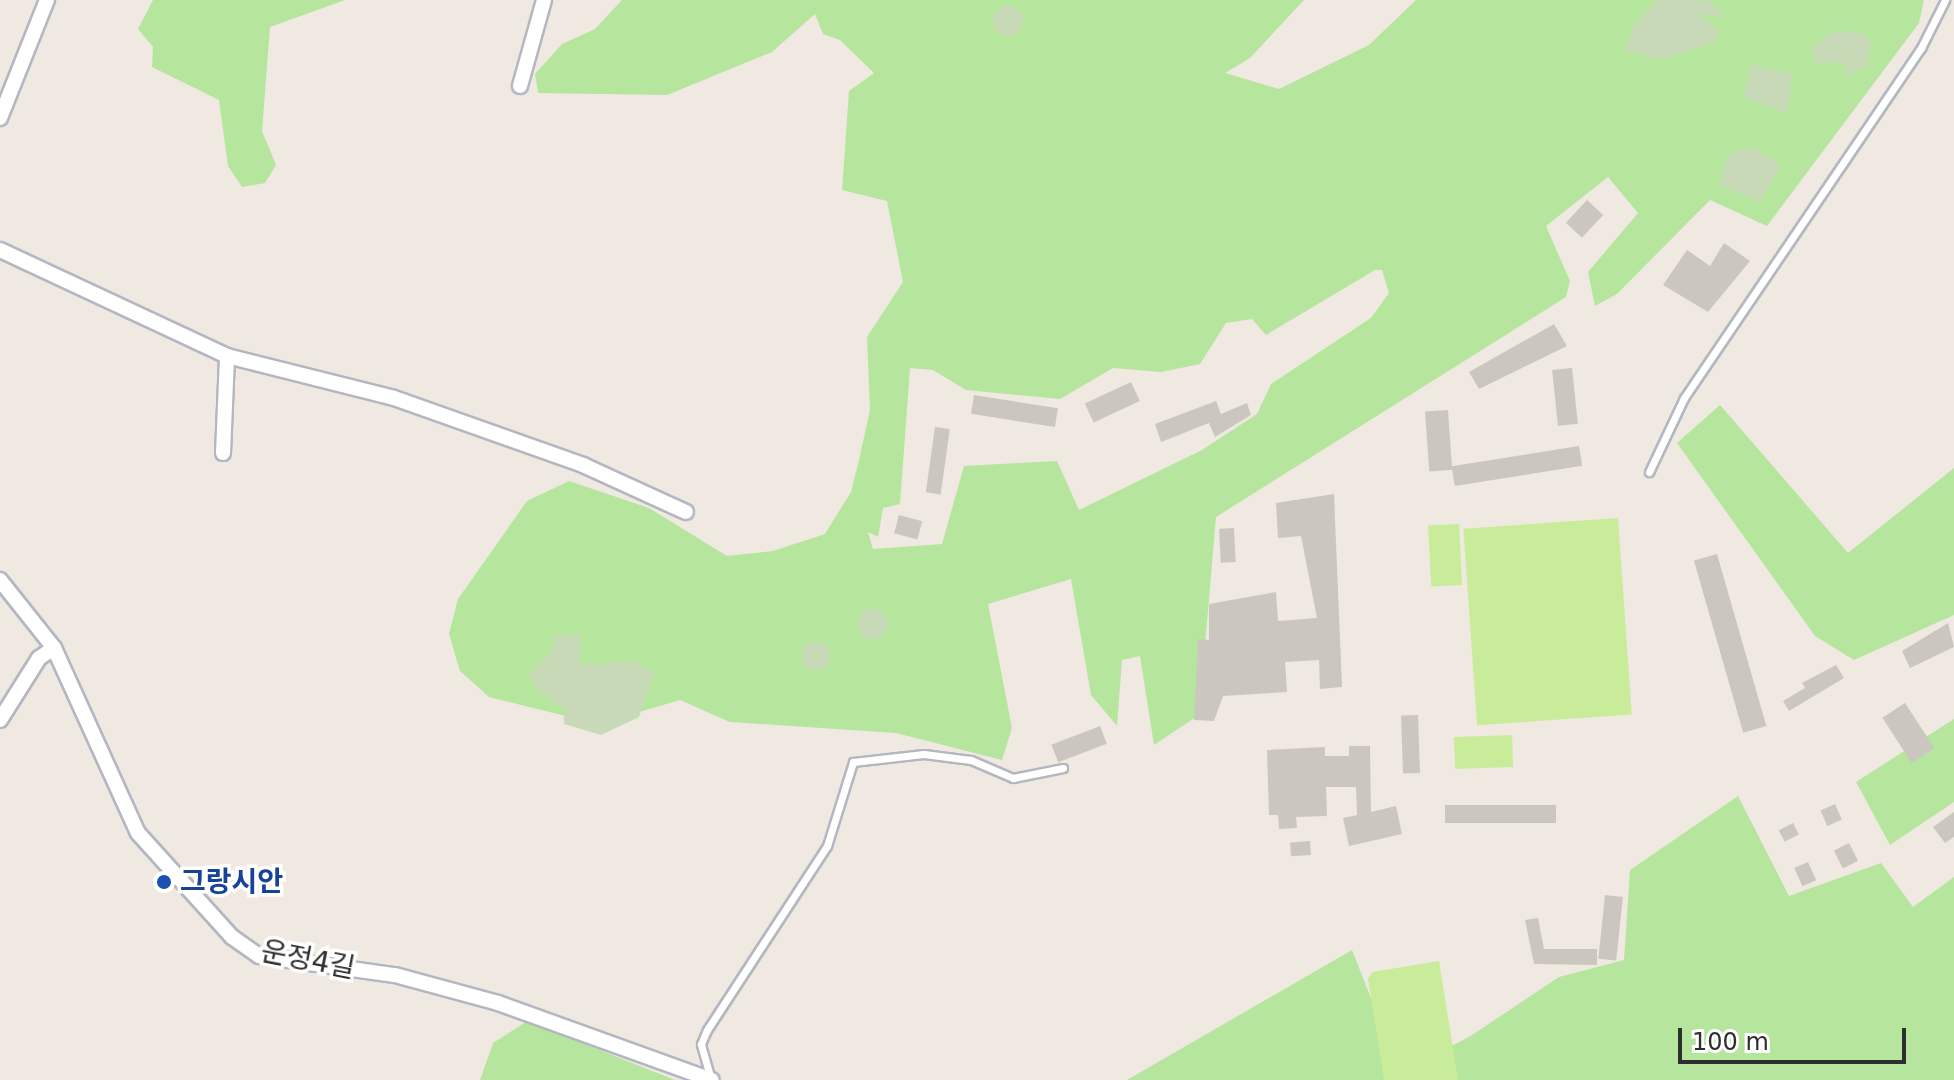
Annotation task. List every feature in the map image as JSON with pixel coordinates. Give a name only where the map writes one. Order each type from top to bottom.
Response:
[{"type":"street","points":[[0,118],[47,0]]},
{"type":"street","points":[[520,86],[544,0]]},
{"type":"street","points":[[0,250],[227,356],[394,398],[583,465],[686,512]]},
{"type":"street","points":[[223,453],[227,356]]},
{"type":"street","name":"운정4길","points":[[0,580],[54,648],[138,833],[232,937],[259,956],[395,975],[711,1078]]},
{"type":"street","points":[[0,720],[39,658],[54,648]]},
{"type":"lane","points":[[1649,472],[1684,398],[1921,48],[1945,0]]},
{"type":"lane","points":[[711,1078],[704,1037],[827,846],[853,762],[924,754],[971,760],[1013,778],[1063,768]]},
{"type":"green space","points":[[153,0],[345,0],[270,27],[262,131],[276,165],[265,183],[242,187],[228,166],[219,100],[152,67],[153,47],[138,29]]},
{"type":"green space","points":[[622,0],[1304,0],[1250,58],[1225,73],[1279,89],[1369,45],[1416,0],[1924,0],[1919,23],[1767,226],[1710,200],[1617,294],[1595,306],[1588,272],[1638,213],[1608,177],[1546,226],[1570,281],[1566,297],[1216,517],[1199,715],[1154,745],[1140,656],[1122,660],[1117,726],[1091,695],[1071,579],[988,604],[1012,728],[1002,760],[896,733],[730,722],[680,700],[598,724],[489,697],[460,671],[449,634],[458,599],[527,501],[569,481],[649,508],[727,556],[773,551],[825,534],[851,492],[870,410],[867,337],[903,282],[887,201],[842,190],[849,91],[874,73],[840,40],[823,34],[815,14],[772,52],[667,95],[538,93],[535,74],[562,44],[595,29]],"holes":[[[1375,270],[1382,270],[1389,293],[1371,318],[1271,384],[1257,414],[1202,450],[1079,510],[1057,461],[964,466],[942,544],[873,549],[868,532],[878,537],[883,508],[900,504],[910,368],[933,370],[966,390],[1060,399],[1113,368],[1161,372],[1200,364],[1226,323],[1252,319],[1266,335]]]},
{"type":"green space","points":[[1657,0],[1709,0],[1725,17],[1698,14],[1718,30],[1717,42],[1660,59],[1625,50],[1633,27]]},
{"type":"green space","points":[[1008,6],[1019,10],[1023,21],[1019,32],[1008,36],[997,32],[993,21],[997,10]]},
{"type":"green space","points":[[1836,30],[1864,34],[1871,43],[1866,67],[1845,76],[1845,62],[1815,63],[1813,47]]},
{"type":"green space","points":[[1751,65],[1793,74],[1787,113],[1744,97]]},
{"type":"green space","points":[[1753,147],[1781,165],[1760,202],[1720,185],[1727,154]]},
{"type":"green space","points":[[1720,405],[1848,553],[1954,468],[1954,615],[1854,660],[1815,636],[1677,443]]},
{"type":"green space","points":[[1618,518],[1632,715],[1477,725],[1463,529]]},
{"type":"green space","points":[[1459,524],[1462,585],[1431,587],[1428,526]]},
{"type":"green space","points":[[873,609],[879,610],[887,618],[887,630],[879,638],[873,639],[867,638],[859,630],[858,624],[859,618],[867,610]]},
{"type":"green space","points":[[581,633],[579,665],[636,661],[654,674],[639,717],[601,735],[564,724],[564,709],[533,685],[530,673],[553,650],[553,638]]},
{"type":"green space","points":[[816,642],[826,646],[830,656],[826,666],[816,670],[806,666],[802,656],[806,646]]},
{"type":"green space","points":[[1954,719],[1954,802],[1890,845],[1856,782]]},
{"type":"green space","points":[[1512,735],[1513,767],[1455,769],[1454,737]]},
{"type":"green space","points":[[1738,796],[1789,896],[1881,863],[1913,907],[1954,877],[1954,1080],[1127,1080],[1352,950],[1400,1072],[1469,1037],[1559,977],[1624,960],[1630,870]]},
{"type":"green space","points":[[1439,961],[1458,1080],[1384,1080],[1368,979],[1372,972]]},
{"type":"green space","points":[[529,1020],[675,1080],[480,1080],[493,1043]]},
{"type":"building","points":[[1587,200],[1603,215],[1582,238],[1566,223]]},
{"type":"building","points":[[1724,243],[1750,261],[1708,312],[1663,285],[1687,250],[1710,266]]},
{"type":"building","points":[[1554,324],[1567,346],[1479,389],[1469,372]]},
{"type":"building","points":[[1572,368],[1578,424],[1558,426],[1552,370]]},
{"type":"building","points":[[1131,382],[1140,401],[1094,423],[1085,404]]},
{"type":"building","points":[[974,395],[1058,408],[1055,427],[971,414]]},
{"type":"building","points":[[1216,401],[1221,414],[1247,403],[1251,415],[1215,437],[1209,423],[1161,442],[1155,424]]},
{"type":"building","points":[[1448,410],[1452,470],[1429,471],[1425,412]]},
{"type":"building","points":[[935,427],[950,429],[941,494],[926,492]]},
{"type":"building","points":[[1579,446],[1582,466],[1455,486],[1452,466]]},
{"type":"building","points":[[1334,494],[1342,687],[1320,689],[1319,660],[1285,662],[1287,692],[1223,696],[1214,721],[1194,720],[1198,639],[1209,640],[1209,604],[1276,592],[1278,621],[1317,618],[1301,536],[1278,538],[1276,503]]},
{"type":"building","points":[[899,515],[922,521],[917,540],[894,533]]},
{"type":"building","points":[[1234,528],[1236,562],[1221,563],[1219,529]]},
{"type":"building","points":[[1717,554],[1766,726],[1743,733],[1694,561]]},
{"type":"building","points":[[1948,623],[1954,647],[1910,668],[1902,651]]},
{"type":"building","points":[[1836,665],[1844,678],[1789,711],[1783,701],[1805,688],[1802,683]]},
{"type":"building","points":[[1905,703],[1934,748],[1912,763],[1882,718]]},
{"type":"building","points":[[1418,715],[1420,773],[1403,774],[1401,716]]},
{"type":"building","points":[[1100,726],[1107,744],[1058,762],[1051,745]]},
{"type":"building","points":[[1349,746],[1370,746],[1371,812],[1396,806],[1402,834],[1349,846],[1343,818],[1357,815],[1356,787],[1326,787],[1327,816],[1296,817],[1297,828],[1279,829],[1278,815],[1269,815],[1267,750],[1325,747],[1325,756],[1349,756]]},
{"type":"building","points":[[1835,804],[1842,820],[1827,826],[1820,811]]},
{"type":"building","points":[[1445,805],[1556,805],[1556,823],[1445,823]]},
{"type":"building","points":[[1954,812],[1954,837],[1945,843],[1933,827]]},
{"type":"building","points":[[1793,823],[1799,835],[1785,842],[1779,830]]},
{"type":"building","points":[[1310,841],[1311,855],[1291,856],[1290,842]]},
{"type":"building","points":[[1849,843],[1858,861],[1843,869],[1834,851]]},
{"type":"building","points":[[1808,862],[1816,880],[1802,886],[1794,868]]},
{"type":"building","points":[[1605,895],[1623,897],[1616,961],[1598,959]]},
{"type":"building","points":[[1538,918],[1544,949],[1597,949],[1597,965],[1534,964],[1525,920]]},
{"type":"place","name":"그랑시안","points":[[164,882]]}]
